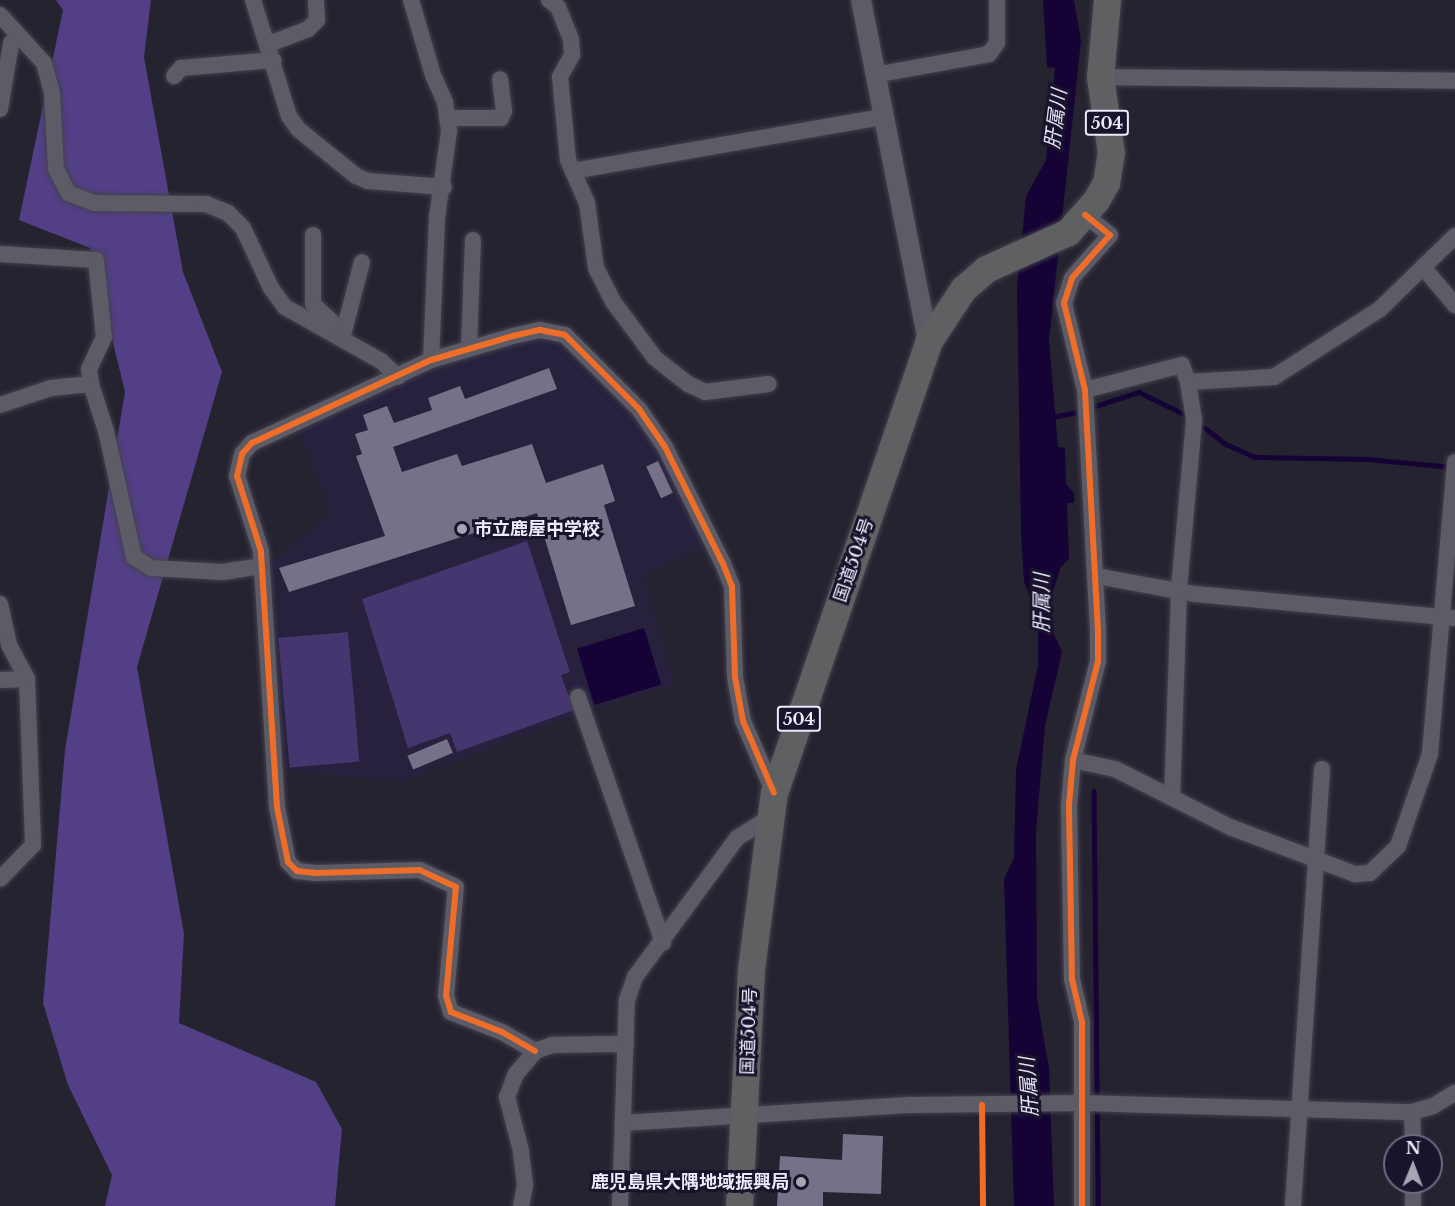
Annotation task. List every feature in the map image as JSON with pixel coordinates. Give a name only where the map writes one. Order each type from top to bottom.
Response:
[{"type":"highway","name":"504","points":[[1076,223],[1106,183],[1111,153],[1100,77],[1107,0]]},
{"type":"highway","name":"国道504号","points":[[739,1206],[746,1115],[751,969],[773,805],[928,342],[950,304],[986,269],[1076,223]]},
{"type":"street","points":[[253,0],[272,52],[289,116],[298,129],[356,176],[368,181],[444,187]]},
{"type":"street","points":[[174,76],[181,68],[272,52],[317,20],[316,0]]},
{"type":"street","points":[[411,0],[447,118],[449,158],[437,218],[431,360]]},
{"type":"street","points":[[549,0],[558,7],[571,40],[572,55],[560,77],[568,160],[587,203],[596,268],[615,303],[655,358],[705,392],[768,384]]},
{"type":"street","points":[[861,0],[928,342]]},
{"type":"street","points":[[875,75],[989,54],[997,43],[997,0]]},
{"type":"street","points":[[0,15],[11,40],[44,63],[52,93],[56,169],[68,193],[94,203],[206,204],[228,213],[243,228],[271,288],[285,307],[345,336],[381,361],[398,377]]},
{"type":"street","points":[[0,109],[11,40]]},
{"type":"street","points":[[1100,77],[1455,81]]},
{"type":"street","points":[[447,118],[501,118],[504,111],[500,79]]},
{"type":"street","points":[[573,171],[884,117]]},
{"type":"street","points":[[1076,223],[1110,235],[1072,278],[1064,303],[1085,390],[1096,576],[1098,661],[1073,760],[1069,805],[1072,979],[1082,1022],[1076,1103],[1082,1206]]},
{"type":"street","points":[[313,235],[313,304],[345,336]]},
{"type":"street","points":[[1188,382],[1274,377],[1380,309],[1455,236]]},
{"type":"street","points":[[469,348],[473,240]]},
{"type":"street","points":[[0,254],[96,260],[104,337],[89,369],[91,384],[106,431],[134,557],[151,568],[223,572],[261,566]]},
{"type":"street","points":[[345,336],[362,262]]},
{"type":"street","points":[[1423,267],[1455,305]]},
{"type":"street","points":[[535,1051],[502,1032],[451,1012],[446,996],[456,887],[420,870],[316,873],[297,871],[288,862],[277,807],[261,551],[237,476],[242,454],[252,443],[431,360],[540,330],[565,335],[639,409],[679,473],[732,586],[735,677],[743,721],[773,805],[737,838],[663,943],[634,977],[627,1000],[620,1206]]},
{"type":"street","points":[[1085,390],[1182,365],[1188,382],[1194,421],[1179,590],[1172,798]]},
{"type":"street","points":[[0,405],[51,388],[91,384]]},
{"type":"street","points":[[1073,760],[1115,769],[1230,827],[1316,857],[1355,874],[1370,873],[1398,846],[1430,754],[1448,617],[1454,471]]},
{"type":"street","points":[[1096,576],[1179,590],[1448,617]]},
{"type":"street","points":[[0,604],[9,645],[27,680],[33,845],[0,879]]},
{"type":"street","points":[[0,680],[27,680]]},
{"type":"street","points":[[578,697],[663,943]]},
{"type":"street","points":[[1293,1206],[1322,769]]},
{"type":"street","points":[[521,1206],[525,1185],[520,1147],[507,1097],[516,1074],[535,1051],[572,1042],[626,1044]]},
{"type":"street","points":[[623,1123],[911,1105],[1076,1103],[1412,1112],[1433,1106],[1455,1093]]},
{"type":"street","points":[[1412,1112],[1413,1134]]},
{"type":"shaded area","points":[[56,0],[151,0],[144,57],[183,272],[222,372],[137,667],[184,934],[179,1023],[316,1082],[342,1129],[335,1206],[105,1206],[112,1175],[68,1085],[43,1003],[65,750],[125,392],[90,248],[19,220],[63,10]]},
{"type":"shaded area","points":[[523,339],[553,339],[634,418],[657,446],[704,549],[643,575],[675,685],[589,710],[404,781],[284,771],[266,566],[330,514],[299,430],[437,365]]},
{"type":"shaded area","points":[[527,541],[570,672],[561,675],[574,710],[457,752],[450,733],[408,748],[362,599]]},
{"type":"shaded area","points":[[348,632],[359,762],[290,768],[278,638]]},
{"type":"water","name":"肝属川","points":[[1043,0],[1074,0],[1081,41],[1049,340],[1058,447],[1065,448],[1066,484],[1074,493],[1074,503],[1067,503],[1069,559],[1061,567],[1050,600],[1054,634],[1062,652],[1045,726],[1036,832],[1037,999],[1049,1068],[1054,1206],[1014,1206],[1004,879],[1014,858],[1016,770],[1038,665],[1038,617],[1024,582],[1021,533],[1017,287],[1026,196],[1046,160],[1055,68],[1047,67]]},
{"type":"water","points":[[644,628],[661,684],[594,705],[577,648]]},
{"type":"building","points":[[549,368],[557,389],[393,447],[402,472],[457,454],[462,466],[532,444],[546,483],[603,464],[615,501],[604,505],[635,606],[571,625],[537,513],[289,592],[279,568],[385,536],[356,456],[362,454],[355,434],[368,430],[363,415],[387,406],[394,423],[432,410],[428,398],[460,386],[465,399]]},
{"type":"building","points":[[658,461],[673,493],[661,498],[646,466]]},
{"type":"building","points":[[447,739],[453,753],[413,770],[407,756]]},
{"type":"building","points":[[843,1134],[883,1136],[881,1194],[823,1192],[823,1206],[777,1206],[780,1156],[842,1160]]},
{"type":"waterway","points":[[1090,408],[1139,392],[1184,414]]},
{"type":"waterway","points":[[1052,417],[1082,411]]},
{"type":"waterway","points":[[1204,427],[1226,444],[1255,457],[1368,459],[1452,467]]},
{"type":"waterway","points":[[1094,791],[1098,1206]]},
{"type":"cycle path","points":[[1082,1206],[1082,1022],[1072,979],[1069,805],[1073,760],[1098,661],[1098,631],[1085,390],[1064,303],[1072,278],[1110,235],[1085,215]]},
{"type":"cycle path","points":[[535,1051],[502,1032],[451,1012],[446,996],[456,887],[420,870],[316,873],[297,871],[288,862],[277,807],[261,551],[237,476],[242,454],[252,443],[431,360],[540,330],[565,335],[639,409],[665,447],[723,564],[732,586],[735,677],[743,721],[774,793]]},
{"type":"cycle path","points":[[982,1105],[983,1206]]},
{"type":"place","name":"市立鹿屋中学校","points":[[462,529]]},
{"type":"place","name":"鹿児島県大隅地域振興局","points":[[801,1182]]}]
